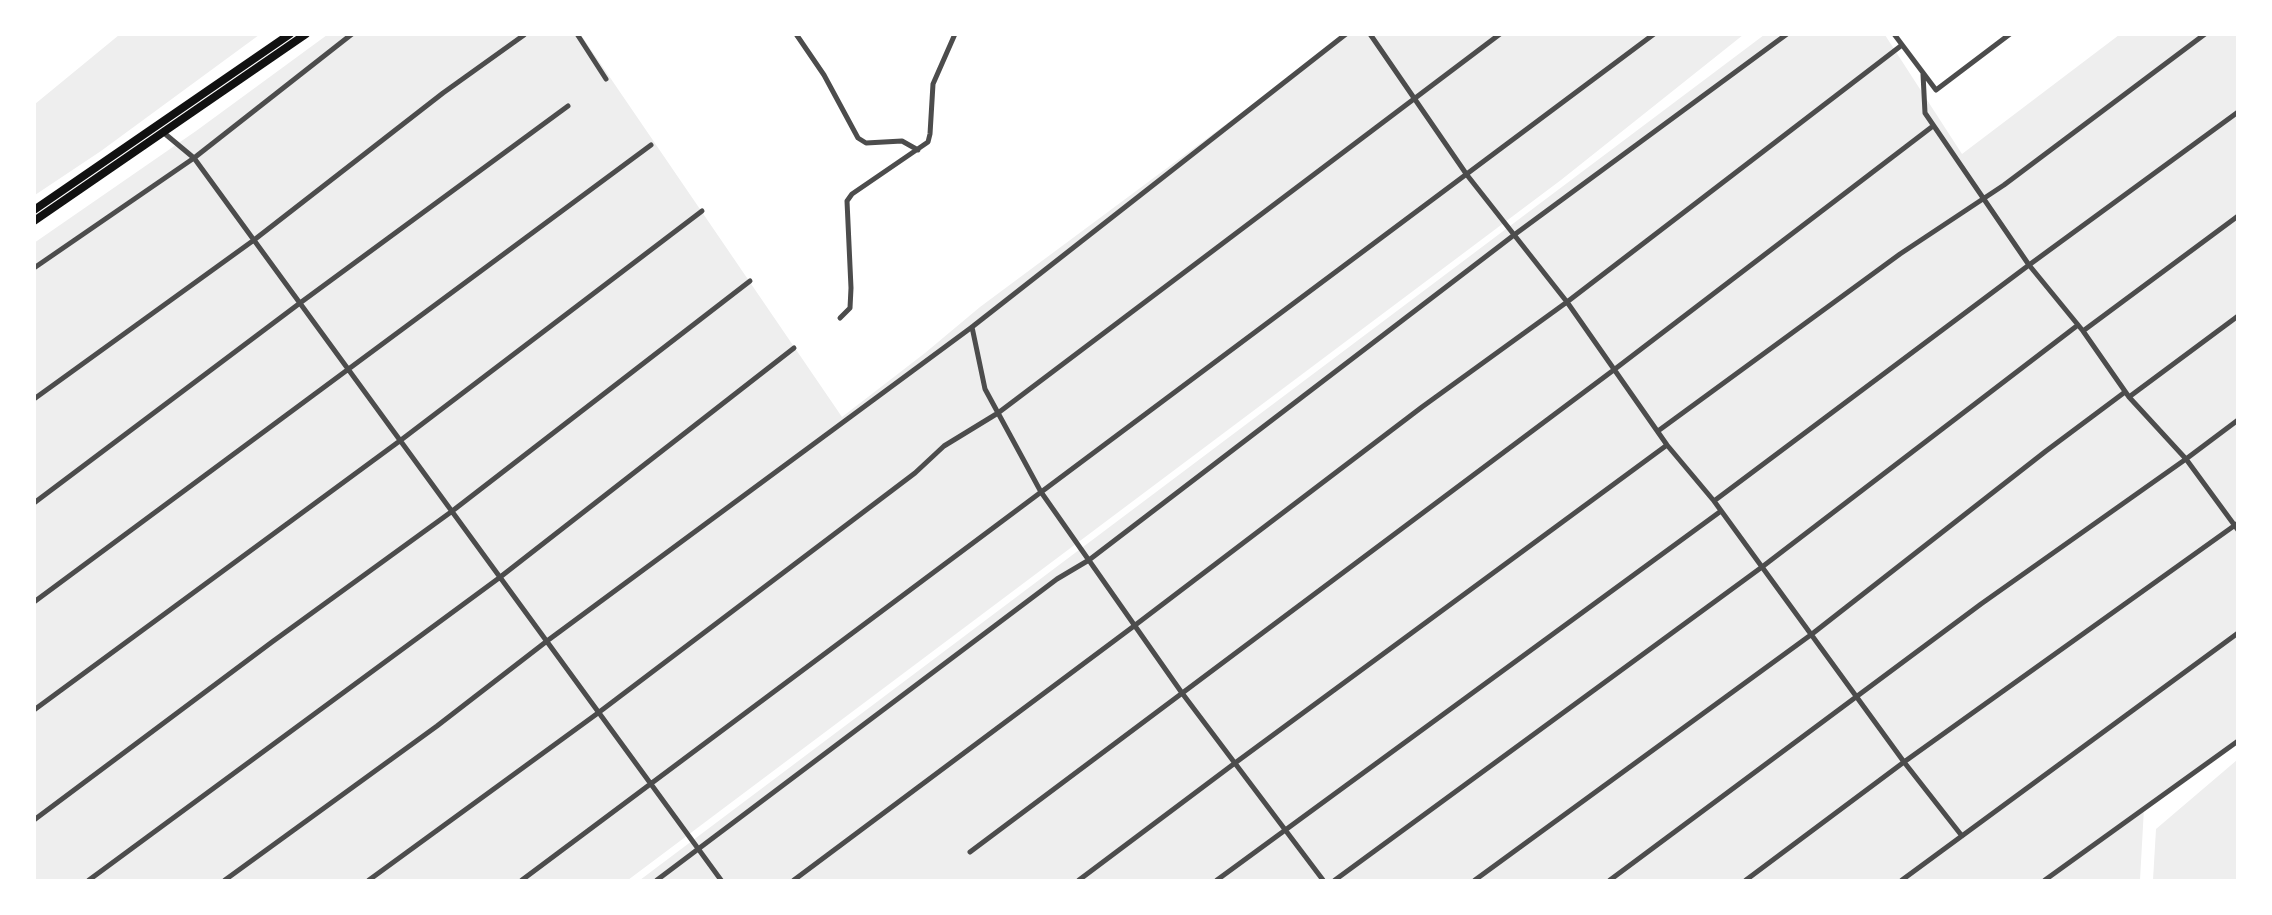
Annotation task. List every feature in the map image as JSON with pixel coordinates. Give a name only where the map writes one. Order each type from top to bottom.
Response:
[{"type":"main road","points":[[34,210],[290,34]]},
{"type":"main road","points":[[34,221],[164,134],[306,34]]},
{"type":"street","points":[[34,268],[194,158],[352,34]]},
{"type":"street","points":[[577,34],[606,79]]},
{"type":"street","points":[[796,34],[824,75],[858,138],[866,143],[902,141],[918,150]]},
{"type":"street","points":[[840,318],[850,308],[847,201],[852,194],[928,142],[933,84],[955,34]]},
{"type":"street","points":[[225,880],[437,726],[547,641],[972,327],[1346,34]]},
{"type":"street","points":[[1370,34],[1467,175],[1567,302],[1667,445],[1714,501],[1856,698],[1962,836]]},
{"type":"street","points":[[369,880],[598,712],[915,473],[944,446],[998,414],[1500,34]]},
{"type":"street","points":[[522,880],[651,786],[1654,34]]},
{"type":"street","points":[[657,880],[1057,579],[1089,560],[1514,235],[1787,34]]},
{"type":"street","points":[[1894,34],[1936,90],[2010,34]]},
{"type":"street","points":[[1658,431],[1900,254],[2004,185],[2205,34]]},
{"type":"street","points":[[34,399],[254,240],[443,93],[524,35]]},
{"type":"street","points":[[794,880],[1422,407],[1567,302],[1902,45]]},
{"type":"street","points":[[1746,880],[1904,762],[2236,526],[2186,459],[2127,394],[2083,331],[2029,265],[1983,199],[1925,113],[1923,74]]},
{"type":"street","points":[[34,503],[300,303],[568,106]]},
{"type":"street","points":[[1714,501],[2238,112]]},
{"type":"street","points":[[970,852],[1616,369],[1933,126]]},
{"type":"street","points":[[164,134],[194,158],[721,880]]},
{"type":"street","points":[[34,602],[651,145]]},
{"type":"street","points":[[34,710],[401,440],[702,211]]},
{"type":"street","points":[[2083,331],[2238,216]]},
{"type":"street","points":[[34,820],[451,512],[750,281]]},
{"type":"street","points":[[1475,880],[1812,634],[2046,451],[2238,316]]},
{"type":"street","points":[[1335,880],[1762,567],[2078,325]]},
{"type":"street","points":[[972,327],[985,389],[1041,492],[1182,693],[1323,880]]},
{"type":"street","points":[[89,880],[499,578],[794,348]]},
{"type":"street","points":[[1610,880],[1981,604],[2238,420]]},
{"type":"street","points":[[1079,880],[1667,445]]},
{"type":"street","points":[[1217,880],[1721,511]]},
{"type":"street","points":[[1902,880],[2238,633]]},
{"type":"street","points":[[2045,880],[2238,741]]},
{"type":"shaded area","points":[[119,35],[259,35],[101,151],[35,195],[35,104]]},
{"type":"shaded area","points":[[327,35],[581,35],[842,417],[980,307],[1346,35],[1743,35],[1561,180],[628,880],[35,880],[34,243],[196,131]]},
{"type":"shaded area","points":[[1764,35],[1885,35],[1962,154],[2119,35],[2237,35],[2237,740],[2144,808],[2140,880],[640,880]]},
{"type":"shaded area","points":[[2237,760],[2237,880],[2153,880],[2156,829]]}]
